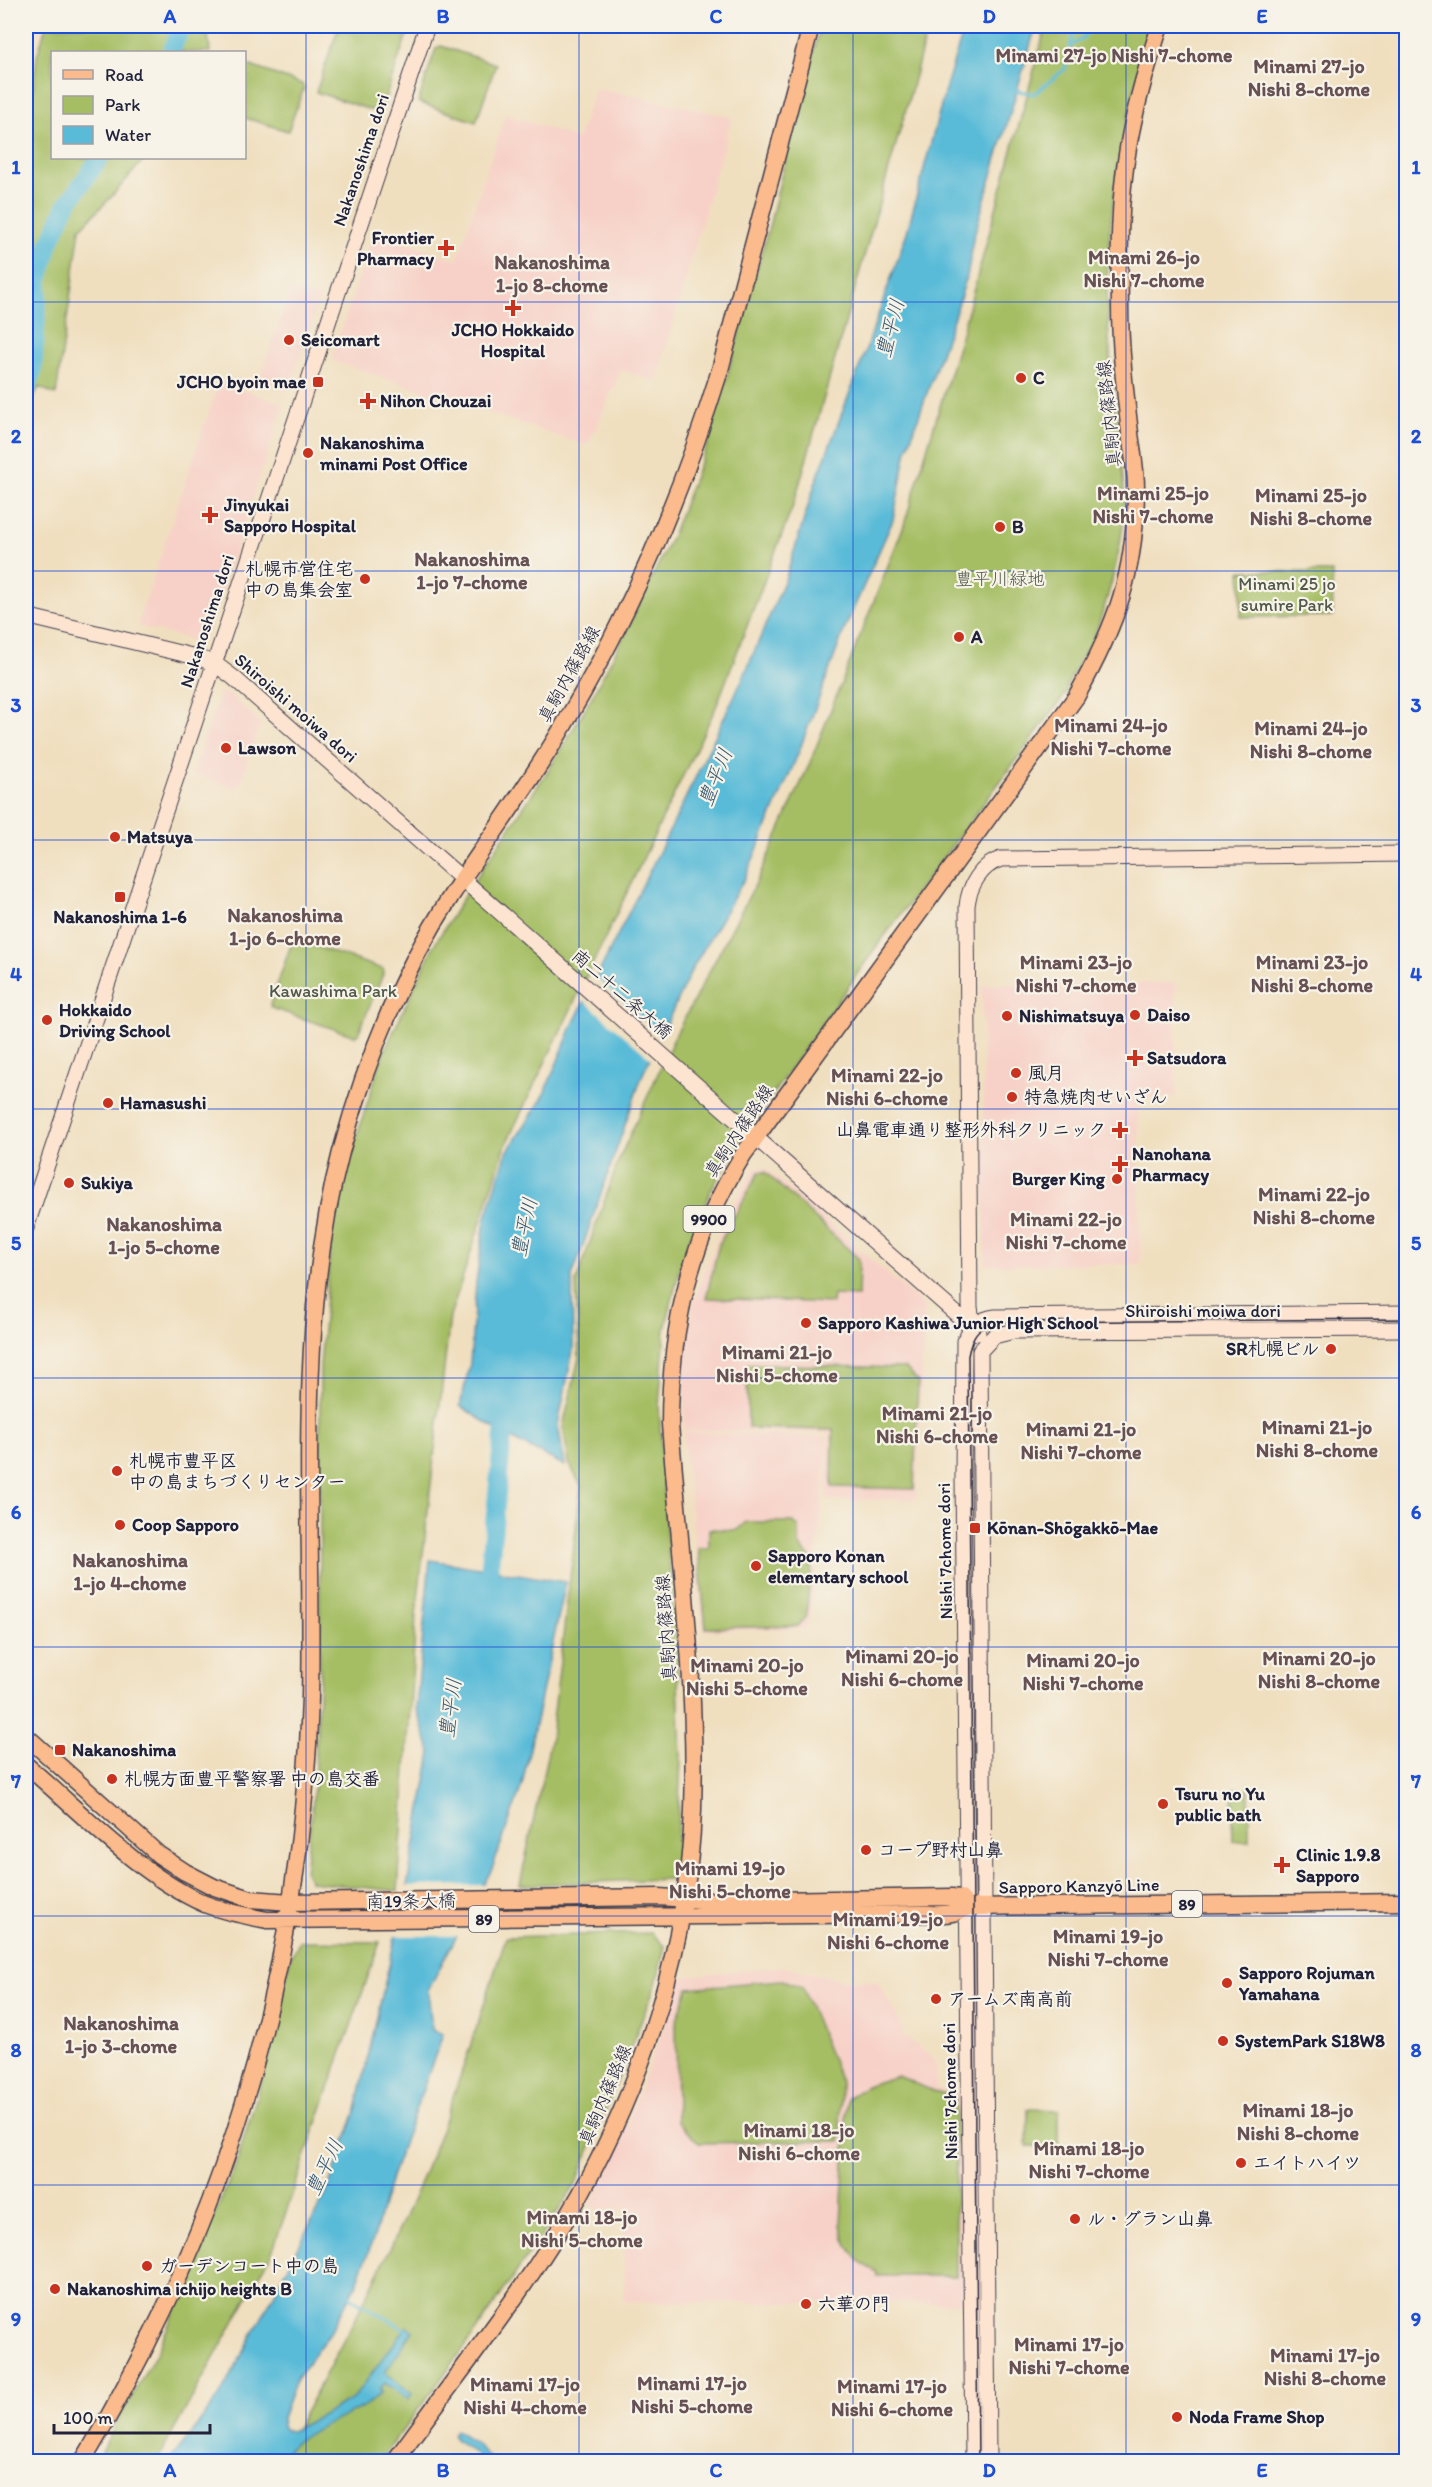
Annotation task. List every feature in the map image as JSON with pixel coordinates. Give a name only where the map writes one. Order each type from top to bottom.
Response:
[{"type":"main road","name":"真駒内篠路線","points":[[82,2462],[127,2383],[163,2311],[202,2222],[237,2129],[297,1902],[308,1742],[314,1310],[327,1214],[342,1148],[374,1050],[411,966],[467,883],[592,677],[636,590],[679,492],[720,370],[811,26]]},
{"type":"main road","name":"真駒内篠路線","points":[[394,2462],[488,2336],[580,2196],[627,2100],[655,2025],[669,1974],[674,1917],[693,1813],[694,1737],[670,1424],[673,1347],[680,1305],[698,1246],[720,1194],[752,1133],[1076,697],[1102,651],[1119,609],[1132,550],[1136,486],[1124,380],[1119,308],[1121,219],[1128,149],[1144,73],[1160,26]]},
{"type":"main road","name":"89","points":[[26,1736],[159,1855],[185,1872],[214,1887],[251,1899],[297,1902]]},
{"type":"main road","name":"89","points":[[26,1765],[150,1873],[178,1891],[207,1905],[240,1915],[293,1922]]},
{"type":"main road","name":"Sapporo Kanzyō Line","points":[[677,1898],[714,1901],[952,1897],[960,1898],[976,1906]]},
{"type":"main road","name":"南19条大橋","points":[[297,1902],[677,1898]]},
{"type":"main road","name":"Sapporo Kanzyō Line","points":[[674,1917],[952,1914],[976,1906],[1407,1902]]},
{"type":"main road","name":"南19条大橋","points":[[293,1922],[674,1917]]},
{"type":"street","name":"Nakanoshima dori","points":[[26,1228],[427,26]]},
{"type":"street","name":"Shiroishi moiwa dori","points":[[26,616],[214,663],[467,883]]},
{"type":"street","points":[[973,1327],[970,1306],[967,906],[974,883],[986,868],[1001,859],[1407,854]]},
{"type":"street","name":"南二十二条大橋","points":[[467,883],[752,1133]]},
{"type":"street","points":[[752,1133],[987,1341]]},
{"type":"street","name":"Shiroishi moiwa dori","points":[[973,1327],[987,1318],[995,1317],[1407,1313]]},
{"type":"street","name":"Nishi 7chome dori","points":[[973,1327],[964,1341],[963,1351],[988,2462]]},
{"type":"street","name":"Shiroishi moiwa dori","points":[[987,1341],[994,1336],[1014,1332],[1407,1329]]},
{"type":"street","name":"Nishi 7chome dori","points":[[973,2462],[979,1363],[980,1351],[987,1341]]},
{"type":"shaded area","name":"JCHO Hokkaido Hospital","points":[[595,88],[732,117],[656,381],[621,370],[589,443],[585,445],[334,361],[332,357],[374,232],[457,260],[506,114],[578,139]]},
{"type":"shaded area","name":"Seicomart","points":[[291,289],[319,299],[289,389],[285,391],[259,382]]},
{"type":"shaded area","name":"Jinyukai Sapporo Hospital","points":[[222,383],[281,403],[283,407],[207,633],[193,640],[141,627],[138,623],[218,385]]},
{"type":"shaded area","name":"Lawson","points":[[226,691],[260,723],[238,789],[193,774],[220,694]]},
{"type":"shaded area","points":[[1175,983],[1176,1097],[1138,1098],[1140,1264],[985,1265],[982,985]]},
{"type":"shaded area","name":"Sapporo Kashiwa Junior High School","points":[[765,1168],[925,1306],[916,1499],[826,1500],[829,1433],[684,1430],[685,1340],[694,1301],[723,1224],[754,1169]]},
{"type":"shaded area","name":"Sapporo Konan elementary school","points":[[683,1432],[827,1437],[808,1628],[704,1631]]},
{"type":"shaded area","points":[[784,1967],[842,1980],[877,1981],[897,2015],[904,2037],[934,2058],[936,2088],[946,2093],[960,2092],[963,2303],[624,2302],[624,2208],[597,2209],[590,2205],[616,2153],[683,1977]]},
{"type":"green space","points":[[46,26],[207,26],[210,51],[51,51],[51,159],[144,159],[80,229],[56,395],[39,387],[26,414],[26,149],[37,56]]},
{"type":"green space","points":[[339,26],[410,26],[380,113],[316,92]]},
{"type":"green space","points":[[821,26],[928,26],[794,503],[716,707],[506,1144],[450,1316],[416,1616],[398,1891],[311,1882],[305,1872],[313,1800],[320,1677],[320,1366],[332,1228],[352,1151],[383,1054],[433,947],[551,766],[588,704],[672,536],[710,437],[770,223],[799,102]]},
{"type":"green space","name":"豊平川緑地","points":[[1046,26],[1150,26],[1117,172],[1109,247],[1107,285],[1109,346],[1125,509],[1120,544],[1108,596],[1090,647],[1087,647],[1066,687],[1069,689],[874,950],[741,1139],[711,1190],[682,1259],[665,1329],[659,1406],[666,1527],[676,1632],[681,1759],[676,1862],[669,1879],[520,1885],[551,1737],[581,1486],[569,1463],[563,1427],[579,1358],[576,1282],[619,1159],[675,1036],[756,883],[809,765],[904,525],[960,340]]},
{"type":"green space","points":[[441,46],[496,64],[476,122],[418,102],[436,48]]},
{"type":"green space","points":[[246,64],[302,84],[304,88],[288,131],[246,118]]},
{"type":"green space","name":"Minami 25 jo sumire Park","points":[[1241,571],[1332,572],[1333,616],[1241,617]]},
{"type":"green space","name":"Kawashima Park","points":[[296,940],[383,969],[384,972],[358,1034],[355,1036],[271,1008],[270,1005],[292,942]]},
{"type":"green space","points":[[759,1172],[765,1172],[859,1259],[858,1296],[833,1295],[832,1303],[706,1298],[719,1244]]},
{"type":"green space","points":[[747,1364],[906,1368],[918,1382],[914,1489],[832,1487],[833,1430],[748,1428]]},
{"type":"green space","points":[[746,1522],[793,1522],[799,1527],[799,1545],[812,1560],[806,1617],[797,1626],[706,1628],[698,1548],[709,1548],[709,1529],[737,1530]]},
{"type":"green space","points":[[1233,1789],[1249,1789],[1249,1841],[1233,1841]]},
{"type":"green space","points":[[651,1933],[665,1946],[656,1984],[575,2186],[475,2333],[380,2461],[275,2462],[288,2444],[349,2330],[406,2214],[448,2111],[506,1937]]},
{"type":"green space","points":[[300,1941],[380,1942],[271,2255],[157,2461],[96,2461],[158,2350],[235,2167],[267,2063],[291,1956]]},
{"type":"green space","points":[[782,1980],[802,1987],[841,2082],[840,2141],[699,2143],[677,2122],[676,2022],[688,1988]]},
{"type":"green space","points":[[898,2076],[933,2091],[956,2096],[956,2276],[877,2276],[877,2272],[863,2264],[853,2253],[843,2233],[841,2225],[847,2098],[868,2085]]},
{"type":"green space","points":[[1028,2109],[1059,2110],[1059,2146],[1027,2146]]},
{"type":"water","points":[[965,26],[1036,26],[973,239],[968,272],[958,305],[907,450],[893,520],[845,628],[798,754],[745,878],[692,969],[642,1076],[572,1277],[573,1350],[558,1425],[565,1466],[503,1434],[460,1406],[470,1364],[476,1283],[485,1220],[507,1152],[542,1099],[573,1024],[743,678],[786,577],[815,484],[866,350],[907,232],[947,83]]},
{"type":"water","points":[[430,1560],[566,1582],[522,1785],[492,1869],[428,1990],[432,2030],[443,2034],[391,2177],[375,2234],[357,2283],[331,2331],[296,2379],[282,2418],[282,2426],[285,2430],[291,2431],[353,2399],[407,2326],[413,2331],[385,2372],[412,2394],[408,2399],[385,2383],[380,2389],[382,2392],[373,2400],[300,2439],[274,2460],[169,2462],[219,2397],[261,2319],[326,2194],[355,2114],[407,1886],[431,1753],[416,1708]]},
{"type":"water","points":[[456,2430],[475,2443],[493,2461],[484,2461],[455,2439],[453,2434]]},
{"type":"pier","points":[[593,975],[664,1037],[653,1061],[582,999]]},
{"type":"pier","points":[[485,1885],[459,1936],[393,1936],[404,1886]]},
{"type":"waterway","points":[[171,51],[182,26]]},
{"type":"waterway","points":[[1014,90],[1034,94],[1065,69],[1075,26]]},
{"type":"waterway","points":[[1071,45],[1083,38],[1088,26]]},
{"type":"waterway","points":[[26,393],[33,371],[39,281],[50,242],[66,206],[99,159]]},
{"type":"waterway","name":"豊平川","points":[[487,1595],[503,1434],[508,1411]]},
{"type":"waterway","points":[[347,2295],[406,2330]]},
{"type":"tram line","points":[[978,2462],[968,1356],[970,1347],[980,1329],[992,1324],[1009,1322],[1406,1319]]},
{"type":"place","name":"Frontier Pharmacy","points":[[446,248]]},
{"type":"place","name":"JCHO Hokkaido Hospital","points":[[513,308]]},
{"type":"place","name":"Seicomart","points":[[289,340]]},
{"type":"place","name":"C","points":[[1021,378]]},
{"type":"place","name":"JCHO byoin mae","points":[[318,382]]},
{"type":"place","name":"Nihon Chouzai","points":[[368,401]]},
{"type":"place","name":"Nakanoshima minami Post Office","points":[[308,453]]},
{"type":"place","name":"Jinyukai Sapporo Hospital","points":[[210,515]]},
{"type":"place","name":"B","points":[[1000,527]]},
{"type":"place","name":"札幌市営住宅 中の島集会室","points":[[365,579]]},
{"type":"place","name":"A","points":[[959,637]]},
{"type":"place","name":"Lawson","points":[[226,748]]},
{"type":"place","name":"Matsuya","points":[[115,837]]},
{"type":"place","name":"Nakanoshima 1-6","points":[[120,897]]},
{"type":"place","name":"Daiso","points":[[1135,1015]]},
{"type":"place","name":"Nishimatsuya","points":[[1007,1016]]},
{"type":"place","name":"Hokkaido Driving School","points":[[47,1020]]},
{"type":"place","name":"Satsudora","points":[[1135,1058]]},
{"type":"place","name":"風月","points":[[1016,1073]]},
{"type":"place","name":"特急焼肉せいざん","points":[[1012,1097]]},
{"type":"place","name":"Hamasushi","points":[[108,1103]]},
{"type":"place","name":"山鼻電車通り整形外科クリニック","points":[[1120,1130]]},
{"type":"place","name":"Nanohana Pharmacy","points":[[1120,1164]]},
{"type":"place","name":"Burger King","points":[[1117,1179]]},
{"type":"place","name":"Sukiya","points":[[69,1183]]},
{"type":"place","name":"Sapporo Kashiwa Junior High School","points":[[806,1323]]},
{"type":"place","name":"SR札幌ビル","points":[[1331,1349]]},
{"type":"place","name":"札幌市豊平区 中の島まちづくりセンター","points":[[117,1471]]},
{"type":"place","name":"Coop Sapporo","points":[[120,1525]]},
{"type":"place","name":"Kōnan-Shōgakkō-Mae","points":[[975,1528]]},
{"type":"place","name":"Sapporo Konan elementary school","points":[[756,1566]]},
{"type":"place","name":"Nakanoshima","points":[[60,1750]]},
{"type":"place","name":"札幌方面豊平警察署 中の島交番","points":[[112,1779]]},
{"type":"place","name":"Tsuru no Yu public bath","points":[[1163,1804]]},
{"type":"place","name":"コープ野村山鼻","points":[[866,1850]]},
{"type":"place","name":"Clinic 1.9.8 Sapporo","points":[[1282,1865]]},
{"type":"place","name":"Sapporo Rojuman Yamahana","points":[[1227,1983]]},
{"type":"place","name":"アームズ南高前","points":[[936,1999]]},
{"type":"place","name":"SystemPark S18W8","points":[[1223,2041]]},
{"type":"place","name":"エイトハイツ","points":[[1241,2163]]},
{"type":"place","name":"ル・グラン山鼻","points":[[1075,2219]]},
{"type":"place","name":"ガーデンコート中の島","points":[[147,2266]]},
{"type":"place","name":"Nakanoshima ichijo heights B","points":[[55,2289]]},
{"type":"place","name":"六華の門","points":[[806,2304]]},
{"type":"place","name":"Noda Frame Shop","points":[[1177,2417]]},
{"type":"district","name":"Minami 27-jo Nishi 7-chome","points":[[1114,55]]},
{"type":"district","name":"Minami 27-jo Nishi 8-chome","points":[[1309,78]]},
{"type":"district","name":"Minami 26-jo Nishi 7-chome","points":[[1144,268]]},
{"type":"district","name":"Nakanoshima 1-jo 8-chome","points":[[552,274]]},
{"type":"district","name":"Minami 25-jo Nishi 7-chome","points":[[1153,504]]},
{"type":"district","name":"Minami 25-jo Nishi 8-chome","points":[[1311,506]]},
{"type":"district","name":"Nakanoshima 1-jo 7-chome","points":[[472,570]]},
{"type":"district","name":"Minami 24-jo Nishi 7-chome","points":[[1111,736]]},
{"type":"district","name":"Minami 24-jo Nishi 8-chome","points":[[1311,740]]},
{"type":"district","name":"Nakanoshima 1-jo 6-chome","points":[[285,926]]},
{"type":"district","name":"Minami 23-jo Nishi 7-chome","points":[[1076,974]]},
{"type":"district","name":"Minami 23-jo Nishi 8-chome","points":[[1312,974]]},
{"type":"district","name":"Minami 22-jo Nishi 6-chome","points":[[887,1086]]},
{"type":"district","name":"Minami 22-jo Nishi 8-chome","points":[[1314,1206]]},
{"type":"district","name":"Minami 22-jo Nishi 7-chome","points":[[1066,1230]]},
{"type":"district","name":"Nakanoshima 1-jo 5-chome","points":[[164,1236]]},
{"type":"district","name":"Minami 21-jo Nishi 5-chome","points":[[777,1364]]},
{"type":"district","name":"Minami 21-jo Nishi 6-chome","points":[[937,1424]]},
{"type":"district","name":"Minami 21-jo Nishi 8-chome","points":[[1317,1438]]},
{"type":"district","name":"Minami 21-jo Nishi 7-chome","points":[[1081,1440]]},
{"type":"district","name":"Nakanoshima 1-jo 4-chome","points":[[130,1572]]},
{"type":"district","name":"Minami 20-jo Nishi 6-chome","points":[[902,1668]]},
{"type":"district","name":"Minami 20-jo Nishi 8-chome","points":[[1319,1670]]},
{"type":"district","name":"Minami 20-jo Nishi 7-chome","points":[[1083,1672]]},
{"type":"district","name":"Minami 20-jo Nishi 5-chome","points":[[747,1676]]},
{"type":"district","name":"Minami 19-jo Nishi 5-chome","points":[[730,1880]]},
{"type":"district","name":"Minami 19-jo Nishi 6-chome","points":[[888,1930]]},
{"type":"district","name":"Minami 19-jo Nishi 7-chome","points":[[1108,1948]]},
{"type":"district","name":"Nakanoshima 1-jo 3-chome","points":[[121,2034]]},
{"type":"district","name":"Minami 18-jo Nishi 8-chome","points":[[1298,2122]]},
{"type":"district","name":"Minami 18-jo Nishi 6-chome","points":[[799,2142]]},
{"type":"district","name":"Minami 18-jo Nishi 7-chome","points":[[1089,2160]]},
{"type":"district","name":"Minami 18-jo Nishi 5-chome","points":[[582,2228]]},
{"type":"district","name":"Minami 17-jo Nishi 7-chome","points":[[1069,2356]]},
{"type":"district","name":"Minami 17-jo Nishi 8-chome","points":[[1325,2366]]},
{"type":"district","name":"Minami 17-jo Nishi 5-chome","points":[[692,2394]]},
{"type":"district","name":"Minami 17-jo Nishi 4-chome","points":[[525,2396]]},
{"type":"district","name":"Minami 17-jo Nishi 6-chome","points":[[892,2398]]}]
